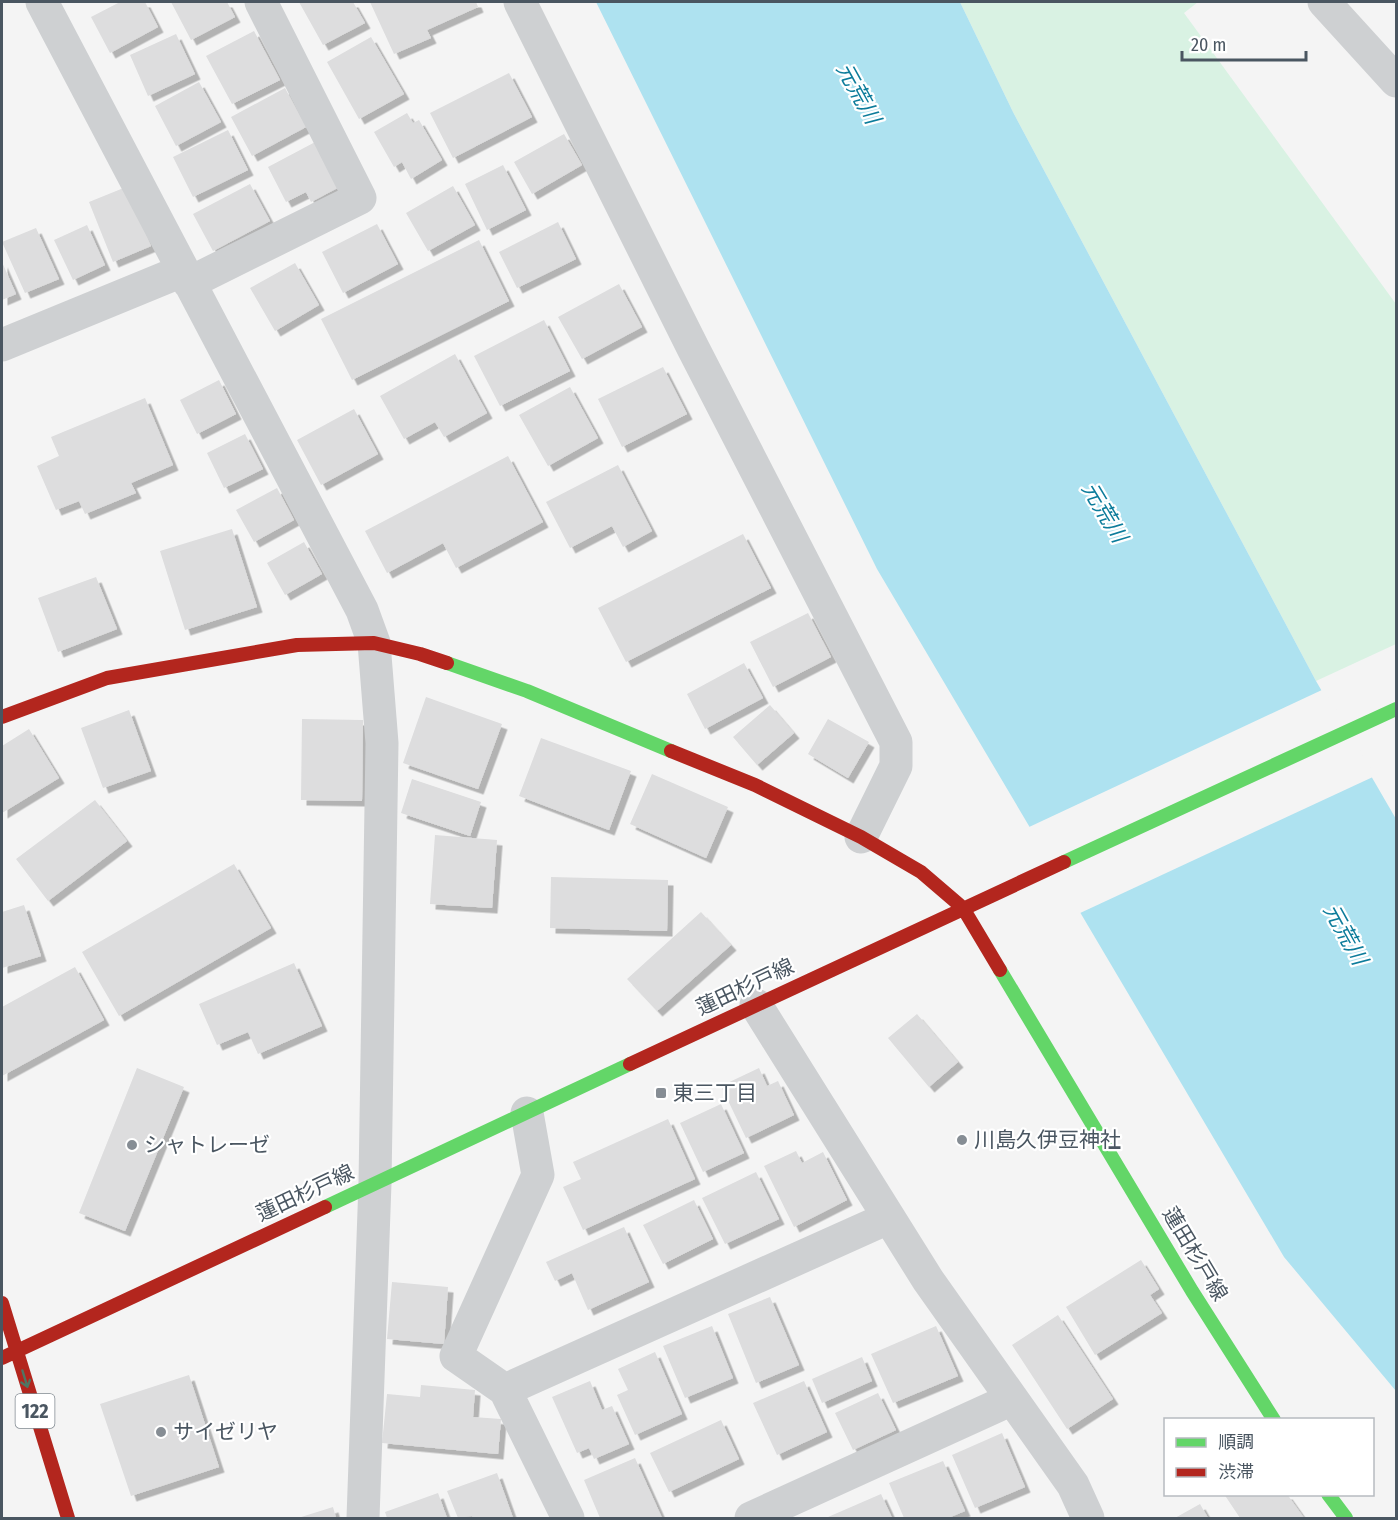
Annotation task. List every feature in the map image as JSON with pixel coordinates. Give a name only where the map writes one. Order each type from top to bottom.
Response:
[{"type":"main road","points":[[2,717],[107,678],[297,645],[374,643],[420,654],[527,691],[755,785],[861,837],[921,872],[963,908],[1396,709]]},
{"type":"main road","name":"蓮田杉戸線","points":[[2,1358],[963,908],[1192,1291],[1273,1418]]},
{"type":"main road","name":"122","points":[[2,1303],[69,1518]]},
{"type":"main road","points":[[1330,1496],[1346,1518]]},
{"type":"street","points":[[42,2],[362,610],[374,643],[382,742],[375,1183],[363,1518]]},
{"type":"street","points":[[2,345],[186,277],[360,198],[261,2]]},
{"type":"street","points":[[520,2],[682,328],[896,742],[897,766],[861,837]]},
{"type":"street","points":[[1324,2],[1396,81]]},
{"type":"street","points":[[756,1005],[927,1280],[1073,1485],[1088,1518]]},
{"type":"street","points":[[527,1113],[538,1175],[456,1356],[505,1390],[568,1518]]},
{"type":"street","points":[[505,1390],[888,1218]]},
{"type":"street","points":[[751,1518],[1012,1399]]},
{"type":"green space","points":[[960,2],[1198,2],[1184,13],[1396,304],[1396,644],[1316,681],[1013,112]]},
{"type":"water","name":"元荒川","points":[[596,2],[960,2],[1013,112],[1316,681],[1396,819],[1396,1391],[1284,1257],[877,569]]},
{"type":"pier","points":[[1324,689],[1375,776],[1078,914],[1027,828]]},
{"type":"building","points":[[120,2],[145,2],[158,27],[110,53],[91,17]]},
{"type":"building","points":[[171,2],[227,2],[235,17],[191,40]]},
{"type":"building","points":[[299,2],[353,2],[365,23],[323,45]]},
{"type":"building","points":[[370,2],[476,2],[478,7],[427,30],[431,38],[394,54]]},
{"type":"building","points":[[254,31],[280,80],[232,104],[206,56]]},
{"type":"building","points":[[176,34],[195,74],[148,96],[130,55]]},
{"type":"building","points":[[371,37],[404,94],[359,119],[327,62]]},
{"type":"building","points":[[509,73],[532,117],[453,158],[430,113]]},
{"type":"building","points":[[199,82],[221,122],[176,146],[155,106]]},
{"type":"building","points":[[285,88],[306,127],[252,156],[231,117]]},
{"type":"building","points":[[407,113],[413,123],[419,120],[442,160],[411,179],[402,162],[394,167],[374,132]]},
{"type":"building","points":[[228,130],[248,170],[193,197],[173,157]]},
{"type":"building","points":[[564,134],[582,165],[532,194],[514,162]]},
{"type":"building","points":[[319,140],[343,185],[311,202],[306,192],[286,202],[268,167]]},
{"type":"building","points":[[503,165],[526,210],[487,230],[465,184]]},
{"type":"building","points":[[250,184],[270,221],[213,251],[193,214]]},
{"type":"building","points":[[453,186],[475,225],[428,251],[406,213]]},
{"type":"building","points":[[126,187],[151,246],[113,262],[89,202]]},
{"type":"building","points":[[558,222],[576,259],[517,288],[499,252]]},
{"type":"building","points":[[377,224],[398,264],[343,293],[322,252]]},
{"type":"building","points":[[87,225],[105,265],[73,280],[54,240]]},
{"type":"building","points":[[36,228],[59,279],[25,293],[2,242]]},
{"type":"building","points":[[479,240],[509,301],[352,380],[321,319]]},
{"type":"building","points":[[2,262],[16,294],[2,300]]},
{"type":"building","points":[[295,263],[319,305],[275,331],[250,288]]},
{"type":"building","points":[[619,284],[642,327],[582,359],[558,317]]},
{"type":"building","points":[[544,320],[570,371],[500,406],[474,356]]},
{"type":"building","points":[[455,354],[487,413],[444,437],[435,422],[404,439],[380,396]]},
{"type":"building","points":[[663,367],[687,414],[622,447],[598,399]]},
{"type":"building","points":[[219,380],[236,414],[197,434],[180,400]]},
{"type":"building","points":[[570,387],[598,438],[548,466],[519,415]]},
{"type":"building","points":[[145,398],[173,465],[131,483],[136,493],[85,514],[79,501],[56,510],[37,466],[59,456],[51,437]]},
{"type":"building","points":[[354,409],[378,454],[321,485],[297,440]]},
{"type":"building","points":[[245,434],[263,469],[224,488],[207,453]]},
{"type":"building","points":[[508,456],[543,522],[456,568],[443,543],[387,573],[365,531]]},
{"type":"building","points":[[618,465],[652,531],[623,547],[612,526],[570,548],[546,502]]},
{"type":"building","points":[[277,488],[294,520],[254,542],[236,510]]},
{"type":"building","points":[[232,529],[257,607],[185,630],[160,551]]},
{"type":"building","points":[[743,534],[771,588],[626,662],[598,608]]},
{"type":"building","points":[[304,542],[322,574],[285,595],[267,563]]},
{"type":"building","points":[[96,577],[117,629],[58,652],[38,598]]},
{"type":"building","points":[[808,613],[831,657],[773,687],[750,642]]},
{"type":"building","points":[[744,663],[763,698],[705,729],[687,694]]},
{"type":"building","points":[[426,697],[502,724],[478,789],[403,763]]},
{"type":"building","points":[[770,705],[794,733],[757,765],[733,737]]},
{"type":"building","points":[[129,710],[151,771],[103,788],[81,728]]},
{"type":"building","points":[[302,719],[363,720],[362,801],[301,800]]},
{"type":"building","points":[[828,719],[869,742],[848,778],[808,754]]},
{"type":"building","points":[[29,729],[59,778],[2,813],[2,746]]},
{"type":"building","points":[[541,738],[631,771],[609,830],[519,796]]},
{"type":"building","points":[[652,774],[728,807],[706,858],[630,824]]},
{"type":"building","points":[[412,779],[481,802],[470,836],[401,813]]},
{"type":"building","points":[[95,800],[127,841],[48,901],[16,859]]},
{"type":"building","points":[[435,835],[497,840],[492,908],[430,904]]},
{"type":"building","points":[[234,864],[271,928],[119,1016],[82,952]]},
{"type":"building","points":[[551,877],[668,880],[667,931],[550,928]]},
{"type":"building","points":[[24,905],[41,956],[2,968],[2,912]]},
{"type":"building","points":[[701,912],[731,945],[657,1011],[627,979]]},
{"type":"building","points":[[294,963],[322,1026],[258,1054],[248,1032],[217,1045],[199,1004]]},
{"type":"building","points":[[75,967],[104,1020],[2,1076],[2,1007]]},
{"type":"building","points":[[917,1014],[958,1062],[929,1087],[888,1038]]},
{"type":"building","points":[[137,1068],[184,1087],[125,1231],[79,1213]]},
{"type":"building","points":[[759,1068],[767,1086],[778,1081],[794,1115],[746,1138],[721,1086]]},
{"type":"building","points":[[721,1104],[744,1153],[703,1172],[680,1123]]},
{"type":"building","points":[[668,1119],[695,1179],[583,1230],[563,1187],[581,1179],[573,1162]]},
{"type":"building","points":[[796,1151],[802,1163],[823,1152],[847,1200],[794,1227],[764,1166]]},
{"type":"building","points":[[756,1172],[779,1219],[725,1244],[702,1198]]},
{"type":"building","points":[[694,1200],[713,1239],[663,1264],[643,1225]]},
{"type":"building","points":[[624,1227],[649,1282],[588,1310],[572,1273],[555,1281],[546,1262]]},
{"type":"building","points":[[1141,1260],[1159,1289],[1150,1295],[1162,1313],[1095,1355],[1066,1307]]},
{"type":"building","points":[[392,1282],[448,1287],[444,1344],[387,1339]]},
{"type":"building","points":[[770,1297],[799,1365],[756,1383],[728,1314]]},
{"type":"building","points":[[1058,1315],[1113,1399],[1067,1429],[1012,1345]]},
{"type":"building","points":[[712,1326],[733,1378],[685,1398],[663,1346]]},
{"type":"building","points":[[936,1326],[958,1376],[893,1403],[871,1354]]},
{"type":"building","points":[[655,1352],[682,1414],[635,1435],[617,1395],[628,1390],[618,1369]]},
{"type":"building","points":[[862,1357],[872,1381],[822,1403],[812,1379]]},
{"type":"building","points":[[189,1375],[219,1467],[131,1496],[100,1404]]},
{"type":"building","points":[[590,1381],[602,1410],[612,1406],[629,1444],[594,1459],[589,1448],[577,1453],[552,1397]]},
{"type":"building","points":[[804,1381],[827,1432],[777,1455],[753,1403]]},
{"type":"building","points":[[421,1385],[475,1390],[473,1417],[501,1419],[498,1454],[382,1443],[387,1394],[420,1397]]},
{"type":"building","points":[[878,1393],[896,1430],[853,1450],[835,1413]]},
{"type":"building","points":[[721,1420],[739,1459],[669,1492],[650,1453]]},
{"type":"building","points":[[1002,1433],[1025,1487],[975,1508],[952,1455]]},
{"type":"building","points":[[635,1458],[662,1518],[600,1518],[584,1480]]},
{"type":"building","points":[[943,1461],[965,1511],[948,1518],[904,1518],[889,1483]]},
{"type":"building","points":[[497,1473],[513,1518],[473,1518],[472,1516],[458,1518],[447,1491]]},
{"type":"building","points":[[438,1493],[447,1518],[387,1518],[385,1512]]},
{"type":"building","points":[[881,1494],[892,1518],[828,1517]]},
{"type":"building","points":[[1225,1496],[1288,1496],[1304,1518],[1240,1518]]},
{"type":"building","points":[[1200,1504],[1208,1518],[1175,1518]]},
{"type":"building","points":[[333,1507],[336,1518],[298,1518]]},
{"type":"traffic: fast","points":[[447,663],[527,691],[671,751]]},
{"type":"traffic: fast","points":[[1064,862],[1396,709]]},
{"type":"traffic: fast","points":[[1000,970],[1192,1291],[1273,1418]]},
{"type":"traffic: fast","points":[[325,1207],[630,1064]]},
{"type":"traffic: fast","points":[[1330,1496],[1346,1518]]},
{"type":"traffic: jam","points":[[2,717],[107,678],[297,645],[374,643],[447,663]]},
{"type":"traffic: jam","points":[[671,751],[755,785],[861,837],[921,872],[963,908],[1000,970]]},
{"type":"traffic: jam","points":[[630,1064],[1064,862]]},
{"type":"traffic: jam","points":[[2,1358],[325,1207]]},
{"type":"traffic: jam","points":[[2,1303],[68,1518]]},
{"type":"place","name":"東三丁目","points":[[661,1093]]},
{"type":"place","name":"川島久伊豆神社","points":[[962,1140]]},
{"type":"place","name":"シャトレーゼ","points":[[132,1145]]},
{"type":"place","name":"サイゼリヤ","points":[[161,1432]]}]
